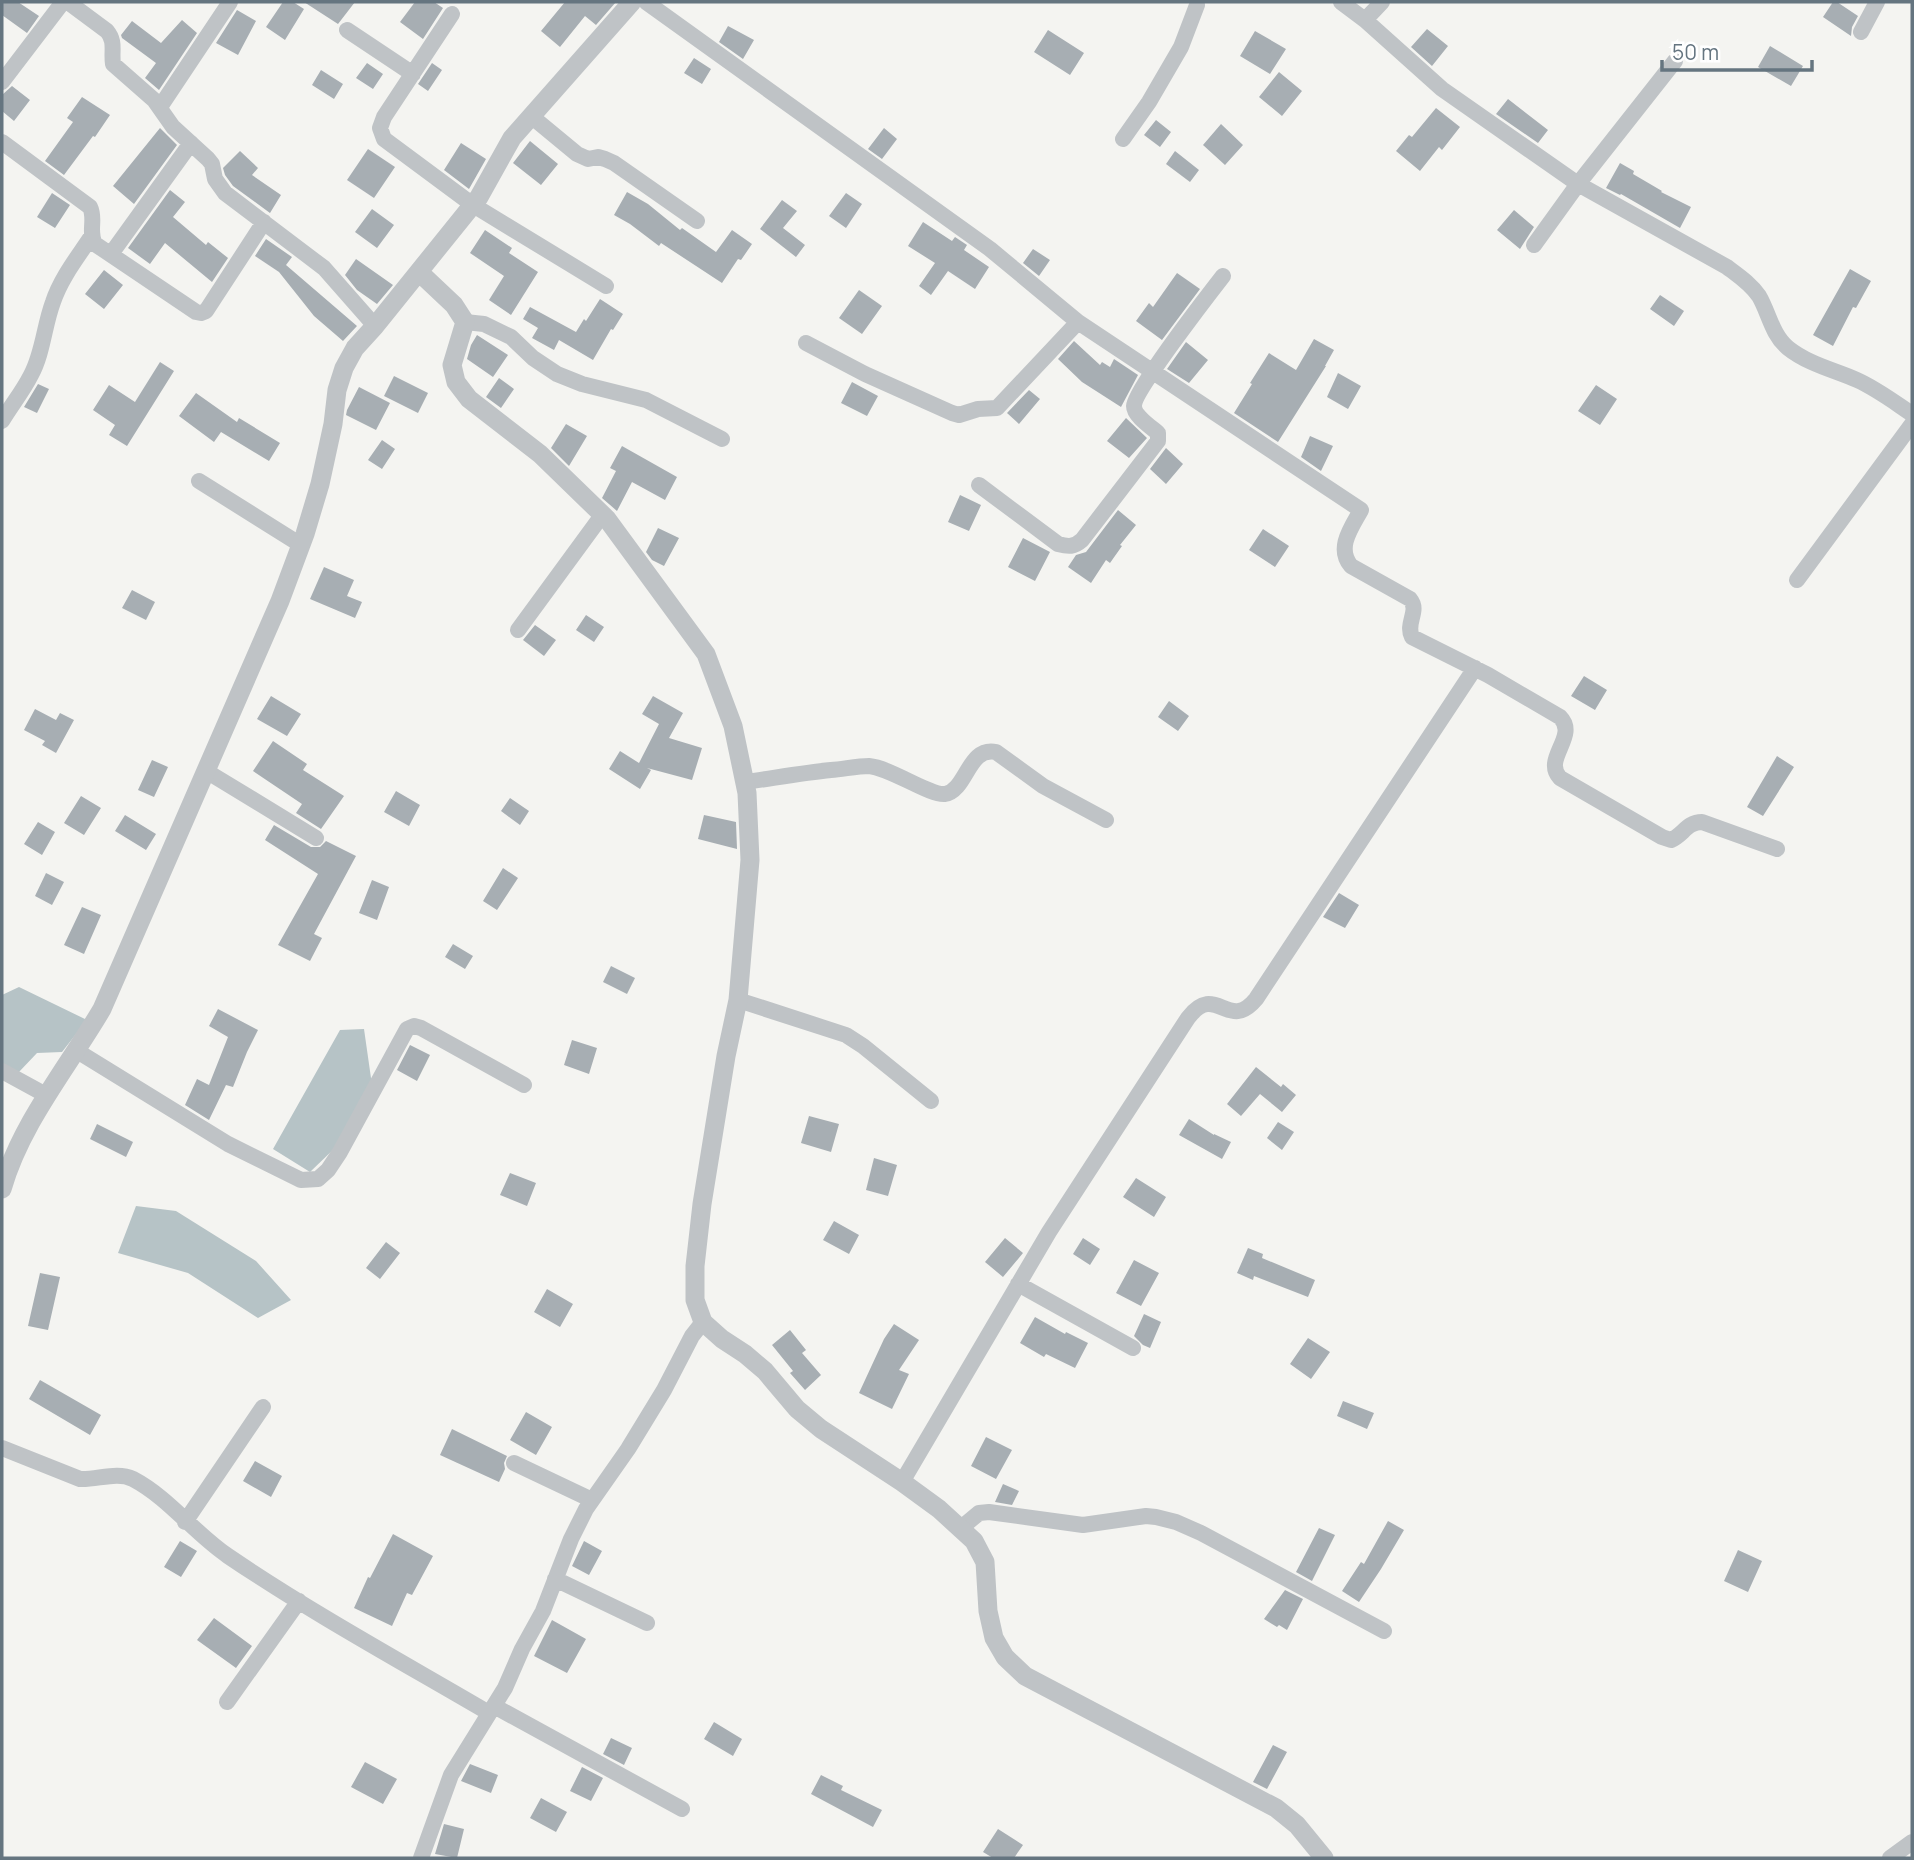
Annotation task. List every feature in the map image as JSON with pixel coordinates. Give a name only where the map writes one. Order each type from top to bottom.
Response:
[{"type":"street","points":[[2,82],[63,2]]},
{"type":"street","points":[[68,2],[112,37],[113,64],[160,107],[173,127],[212,164],[215,179],[225,193],[324,268],[375,326]]},
{"type":"street","points":[[160,107],[230,2]]},
{"type":"street","points":[[2,1189],[12,1160],[46,1096],[103,1009],[279,601],[301,545],[320,484],[333,424],[337,390],[344,368],[355,348],[473,205],[512,138],[632,2]]},
{"type":"street","points":[[646,2],[990,249],[1078,321],[1361,510],[1349,531],[1344,546],[1345,558],[1351,566],[1414,603],[1409,630],[1412,637],[1475,668],[1565,722],[1567,730],[1554,765],[1560,778],[1671,840],[1678,837],[1687,826],[1702,822],[1777,849]]},
{"type":"street","points":[[1341,2],[1442,89],[1578,184],[1745,279],[1759,296],[1777,335],[1791,350],[1805,359],[1879,391],[1912,414]]},
{"type":"street","points":[[1365,20],[1382,2]]},
{"type":"street","points":[[1861,32],[1877,2]]},
{"type":"street","points":[[1123,139],[1149,102],[1181,47],[1195,3]]},
{"type":"street","points":[[452,15],[384,117],[380,128],[384,139],[473,205],[607,286]]},
{"type":"street","points":[[347,30],[412,74]]},
{"type":"street","points":[[1534,245],[1578,184],[1675,61]]},
{"type":"street","points":[[531,116],[577,155],[587,159],[598,157],[614,163],[696,221]]},
{"type":"street","points":[[2,142],[90,207],[93,213],[91,237],[64,276],[51,305],[41,350],[32,374],[2,421]]},
{"type":"street","points":[[111,254],[191,143]]},
{"type":"street","points":[[91,237],[95,244],[201,313],[206,311],[264,222]]},
{"type":"street","points":[[419,272],[454,305],[465,322],[452,365],[456,382],[469,399],[540,454],[603,514],[706,654],[733,726],[747,793],[750,860],[738,1000],[704,1191],[695,1266],[695,1300],[703,1322],[765,1371],[797,1409],[821,1429],[939,1509],[974,1541],[985,1562],[988,1611],[994,1638],[1005,1657],[1025,1676],[1276,1808],[1297,1825],[1324,1858]]},
{"type":"street","points":[[979,485],[1058,544],[1069,547],[1082,540],[1158,440],[1158,433],[1136,414],[1133,406],[1135,399],[1223,276]]},
{"type":"street","points":[[806,343],[865,374],[959,415],[978,409],[997,408],[1078,321]]},
{"type":"street","points":[[465,322],[484,324],[511,337],[533,358],[557,374],[582,384],[646,400],[722,439]]},
{"type":"street","points":[[1797,580],[1912,424]]},
{"type":"street","points":[[199,481],[301,545]]},
{"type":"street","points":[[518,630],[603,514]]},
{"type":"street","points":[[902,1482],[1049,1232],[1188,1018],[1202,1004],[1237,1012],[1247,1010],[1475,668]]},
{"type":"street","points":[[745,782],[870,766],[887,770],[938,793],[947,794],[954,789],[980,754],[988,750],[996,752],[1043,786],[1106,820]]},
{"type":"street","points":[[205,771],[316,838]]},
{"type":"street","points":[[738,1000],[846,1035],[932,1101]]},
{"type":"street","points":[[77,1051],[228,1144],[301,1180],[318,1179],[328,1170],[407,1029],[414,1026],[524,1085]]},
{"type":"street","points":[[2,1071],[46,1096]]},
{"type":"street","points":[[1018,1284],[1133,1348]]},
{"type":"street","points":[[421,1858],[452,1775],[505,1688],[543,1611],[571,1539],[592,1500],[628,1449],[664,1390],[692,1336],[703,1322]]},
{"type":"street","points":[[185,1522],[263,1407]]},
{"type":"street","points":[[2,1448],[80,1479],[94,1480],[115,1476],[132,1479],[165,1501],[214,1547],[275,1588],[492,1709],[682,1809]]},
{"type":"street","points":[[514,1463],[592,1500]]},
{"type":"street","points":[[961,1528],[972,1517],[989,1512],[1083,1525],[1146,1516],[1176,1522],[1384,1631]]},
{"type":"street","points":[[555,1579],[647,1623]]},
{"type":"street","points":[[227,1702],[299,1601]]},
{"type":"street","points":[[1890,1858],[1912,1842]]},
{"type":"shaded area","points":[[19,987],[87,1020],[62,1052],[37,1053],[18,1073],[2,1064],[2,995]]},
{"type":"shaded area","points":[[364,1029],[372,1085],[337,1146],[310,1172],[273,1149],[340,1030]]},
{"type":"shaded area","points":[[136,1206],[176,1211],[256,1261],[291,1300],[258,1318],[188,1273],[118,1253]]},
{"type":"building","points":[[2,2],[18,2],[39,16],[27,33],[2,15]]},
{"type":"building","points":[[283,2],[293,2],[304,9],[285,40],[266,27]]},
{"type":"building","points":[[304,2],[355,2],[338,24]]},
{"type":"building","points":[[415,2],[434,2],[443,8],[423,39],[400,22]]},
{"type":"building","points":[[565,2],[616,2],[596,25],[585,16],[560,47],[541,31]]},
{"type":"building","points":[[1833,2],[1858,16],[1851,36],[1823,17]]},
{"type":"building","points":[[237,10],[256,21],[238,55],[216,43]]},
{"type":"building","points":[[182,20],[197,33],[159,90],[145,78],[156,63],[121,35],[132,21],[161,43]]},
{"type":"building","points":[[728,26],[754,40],[743,59],[719,42]]},
{"type":"building","points":[[1427,29],[1448,46],[1432,66],[1411,47]]},
{"type":"building","points":[[1048,30],[1084,53],[1070,75],[1034,52]]},
{"type":"building","points":[[1255,31],[1286,49],[1270,74],[1240,56]]},
{"type":"building","points":[[1770,46],[1803,66],[1791,86],[1758,67]]},
{"type":"building","points":[[694,58],[711,69],[702,84],[684,73]]},
{"type":"building","points":[[367,63],[383,74],[373,89],[356,78]]},
{"type":"building","points":[[432,63],[442,70],[428,91],[418,84]]},
{"type":"building","points":[[321,70],[343,84],[334,99],[312,85]]},
{"type":"building","points":[[1279,72],[1302,91],[1282,116],[1259,97]]},
{"type":"building","points":[[12,86],[30,100],[14,121],[2,111],[2,95]]},
{"type":"building","points":[[82,97],[110,115],[64,175],[45,161],[73,122],[67,118]]},
{"type":"building","points":[[1508,99],[1548,130],[1538,143],[1496,114]]},
{"type":"building","points":[[1436,108],[1460,127],[1442,150],[1439,147],[1420,171],[1396,151],[1409,135],[1412,137]]},
{"type":"building","points":[[1156,120],[1171,132],[1160,147],[1144,135]]},
{"type":"building","points":[[1221,124],[1243,145],[1225,165],[1203,145]]},
{"type":"building","points":[[160,128],[177,145],[134,204],[113,186]]},
{"type":"building","points":[[884,128],[897,139],[882,159],[868,149]]},
{"type":"building","points":[[530,141],[558,164],[541,185],[513,163]]},
{"type":"building","points":[[461,143],[486,159],[469,189],[444,170]]},
{"type":"building","points":[[368,149],[395,167],[374,198],[347,180]]},
{"type":"building","points":[[240,151],[258,168],[252,175],[281,195],[270,213],[233,186],[225,175],[223,168]]},
{"type":"building","points":[[1175,151],[1199,170],[1190,182],[1166,164]]},
{"type":"building","points":[[1620,163],[1661,192],[1691,207],[1680,228],[1606,188]]},
{"type":"building","points":[[170,190],[185,202],[173,217],[206,245],[208,242],[228,258],[212,282],[165,243],[150,264],[128,248]]},
{"type":"building","points":[[627,192],[716,252],[732,230],[752,244],[722,283],[661,243],[659,246],[614,215]]},
{"type":"building","points":[[52,193],[70,205],[55,228],[37,217]]},
{"type":"building","points":[[846,193],[862,204],[846,228],[829,216]]},
{"type":"building","points":[[782,200],[797,211],[783,228],[805,245],[796,257],[760,229]]},
{"type":"building","points":[[372,209],[394,225],[377,248],[355,232]]},
{"type":"building","points":[[1514,210],[1534,227],[1520,249],[1497,230]]},
{"type":"building","points":[[923,222],[952,241],[955,237],[967,245],[964,250],[989,267],[975,289],[948,271],[931,295],[919,286],[935,263],[908,246]]},
{"type":"building","points":[[485,230],[512,248],[509,253],[538,272],[511,315],[489,300],[504,276],[470,253]]},
{"type":"building","points":[[266,239],[292,257],[286,265],[357,326],[343,341],[314,316],[279,272],[255,256]]},
{"type":"building","points":[[1033,249],[1050,260],[1039,276],[1023,263]]},
{"type":"building","points":[[356,259],[393,285],[377,304],[357,290],[345,275]]},
{"type":"building","points":[[1850,269],[1871,281],[1856,308],[1853,307],[1833,346],[1813,335]]},
{"type":"building","points":[[104,270],[123,285],[104,309],[85,294]]},
{"type":"building","points":[[1177,273],[1200,289],[1162,340],[1136,321],[1149,303],[1153,307]]},
{"type":"building","points":[[859,290],[882,306],[862,334],[839,318]]},
{"type":"building","points":[[1660,295],[1684,311],[1674,326],[1650,309]]},
{"type":"building","points":[[600,299],[623,314],[593,360],[559,340],[554,350],[532,338],[538,328],[523,319],[530,307],[576,332]]},
{"type":"building","points":[[477,335],[508,355],[493,377],[467,359]]},
{"type":"building","points":[[1314,339],[1334,350],[1278,442],[1234,413],[1269,353],[1296,370]]},
{"type":"building","points":[[1074,341],[1100,365],[1102,362],[1110,367],[1114,359],[1138,375],[1121,407],[1082,382],[1058,359]]},
{"type":"building","points":[[1186,342],[1208,360],[1189,383],[1167,369]]},
{"type":"building","points":[[160,362],[174,371],[127,446],[109,435],[115,425],[93,410],[109,385],[135,402]]},
{"type":"building","points":[[1338,373],[1361,386],[1348,409],[1327,397]]},
{"type":"building","points":[[394,376],[428,393],[418,413],[384,396]]},
{"type":"building","points":[[499,378],[514,389],[501,408],[486,397]]},
{"type":"building","points":[[852,382],[878,396],[867,416],[841,403]]},
{"type":"building","points":[[38,384],[49,389],[37,413],[24,407]]},
{"type":"building","points":[[1596,385],[1617,399],[1600,425],[1578,411]]},
{"type":"building","points":[[359,387],[390,403],[376,430],[346,415]]},
{"type":"building","points":[[1029,390],[1040,399],[1019,424],[1007,413]]},
{"type":"building","points":[[196,393],[237,422],[239,418],[280,443],[269,461],[221,432],[214,442],[179,416]]},
{"type":"building","points":[[1126,418],[1147,438],[1129,458],[1107,441]]},
{"type":"building","points":[[566,424],[587,436],[569,466],[551,448]]},
{"type":"building","points":[[1310,436],[1333,446],[1321,471],[1301,457]]},
{"type":"building","points":[[382,440],[395,449],[382,469],[368,460]]},
{"type":"building","points":[[622,446],[677,477],[665,500],[632,482],[617,511],[602,498],[616,471],[610,468]]},
{"type":"building","points":[[1166,448],[1183,464],[1166,484],[1150,469]]},
{"type":"building","points":[[960,495],[981,505],[969,531],[948,522]]},
{"type":"building","points":[[1118,510],[1136,525],[1110,563],[1106,560],[1091,583],[1068,567],[1076,555],[1086,552]]},
{"type":"building","points":[[658,528],[679,538],[664,566],[652,560],[646,552]]},
{"type":"building","points":[[1263,529],[1289,546],[1275,567],[1249,550]]},
{"type":"building","points":[[1023,538],[1050,552],[1035,581],[1008,567]]},
{"type":"building","points":[[324,567],[354,580],[347,596],[362,602],[355,618],[310,599]]},
{"type":"building","points":[[132,590],[155,602],[146,620],[122,608]]},
{"type":"building","points":[[586,615],[604,627],[594,642],[576,630]]},
{"type":"building","points":[[535,625],[556,640],[544,656],[523,640]]},
{"type":"building","points":[[1584,676],[1607,690],[1595,710],[1571,696]]},
{"type":"building","points":[[271,696],[301,714],[287,736],[257,719]]},
{"type":"building","points":[[653,696],[683,713],[669,738],[702,748],[692,780],[647,768],[651,770],[640,789],[609,769],[620,751],[639,763],[659,724],[642,714]]},
{"type":"building","points":[[1169,701],[1189,716],[1178,731],[1158,717]]},
{"type":"building","points":[[35,709],[56,720],[60,713],[74,720],[56,753],[42,745],[45,741],[24,730]]},
{"type":"building","points":[[273,741],[307,764],[303,770],[344,796],[321,829],[296,813],[302,804],[253,771]]},
{"type":"building","points":[[1777,756],[1794,767],[1763,816],[1747,807]]},
{"type":"building","points":[[152,760],[168,767],[154,797],[138,790]]},
{"type":"building","points":[[396,791],[420,805],[409,826],[384,812]]},
{"type":"building","points":[[81,796],[101,808],[84,835],[64,823]]},
{"type":"building","points":[[510,798],[529,811],[520,825],[501,811]]},
{"type":"building","points":[[125,815],[156,834],[146,850],[115,831]]},
{"type":"building","points":[[704,815],[736,822],[737,849],[698,839]]},
{"type":"building","points":[[38,822],[55,832],[42,855],[24,844]]},
{"type":"building","points":[[274,825],[311,847],[320,847],[326,841],[356,856],[314,934],[322,938],[310,961],[278,945],[318,874],[265,840]]},
{"type":"building","points":[[503,868],[518,878],[497,910],[483,901]]},
{"type":"building","points":[[46,873],[64,882],[52,905],[35,896]]},
{"type":"building","points":[[372,880],[389,887],[377,920],[359,913]]},
{"type":"building","points":[[1339,893],[1359,905],[1345,928],[1323,917]]},
{"type":"building","points":[[82,907],[101,915],[84,954],[64,945]]},
{"type":"building","points":[[453,944],[473,956],[465,969],[445,957]]},
{"type":"building","points":[[611,966],[635,978],[627,994],[603,982]]},
{"type":"building","points":[[218,1009],[258,1030],[233,1087],[226,1085],[209,1120],[185,1105],[197,1079],[209,1085],[228,1037],[209,1026]]},
{"type":"building","points":[[572,1040],[597,1048],[589,1074],[564,1065]]},
{"type":"building","points":[[410,1045],[430,1055],[417,1081],[397,1070]]},
{"type":"building","points":[[1256,1067],[1296,1095],[1282,1112],[1260,1094],[1241,1116],[1227,1104]]},
{"type":"building","points":[[809,1116],[839,1124],[831,1152],[801,1143]]},
{"type":"building","points":[[1189,1119],[1231,1142],[1222,1159],[1179,1135]]},
{"type":"building","points":[[1278,1122],[1294,1132],[1282,1150],[1267,1138]]},
{"type":"building","points":[[97,1124],[133,1142],[126,1157],[90,1139]]},
{"type":"building","points":[[874,1158],[897,1165],[888,1196],[866,1190]]},
{"type":"building","points":[[510,1173],[536,1183],[527,1206],[500,1195]]},
{"type":"building","points":[[1136,1178],[1166,1197],[1154,1217],[1123,1197]]},
{"type":"building","points":[[834,1221],[859,1235],[849,1254],[823,1240]]},
{"type":"building","points":[[1005,1238],[1023,1253],[1003,1277],[985,1262]]},
{"type":"building","points":[[1083,1238],[1100,1249],[1090,1265],[1073,1254]]},
{"type":"building","points":[[386,1242],[400,1253],[380,1279],[366,1268]]},
{"type":"building","points":[[1248,1248],[1263,1254],[1262,1258],[1315,1280],[1308,1297],[1254,1276],[1253,1280],[1237,1273]]},
{"type":"building","points":[[1134,1260],[1159,1273],[1141,1306],[1116,1293]]},
{"type":"building","points":[[40,1273],[60,1277],[48,1330],[28,1326]]},
{"type":"building","points":[[547,1289],[573,1304],[560,1327],[534,1312]]},
{"type":"building","points":[[1144,1314],[1161,1322],[1150,1348],[1134,1336]]},
{"type":"building","points":[[1035,1317],[1088,1343],[1075,1368],[1046,1354],[1044,1357],[1020,1343]]},
{"type":"building","points":[[894,1324],[919,1340],[899,1370],[909,1374],[892,1409],[859,1393],[884,1339]]},
{"type":"building","points":[[790,1330],[806,1350],[802,1353],[821,1375],[805,1390],[772,1345]]},
{"type":"building","points":[[1308,1338],[1330,1352],[1311,1379],[1290,1364]]},
{"type":"building","points":[[40,1380],[101,1415],[90,1435],[29,1399]]},
{"type":"building","points":[[1343,1401],[1374,1413],[1367,1429],[1337,1416]]},
{"type":"building","points":[[526,1412],[552,1427],[536,1455],[510,1440]]},
{"type":"building","points":[[452,1429],[507,1456],[499,1482],[440,1455]]},
{"type":"building","points":[[986,1437],[1012,1450],[996,1479],[971,1466]]},
{"type":"building","points":[[255,1461],[282,1476],[271,1497],[243,1481]]},
{"type":"building","points":[[1003,1484],[1019,1491],[1012,1505],[995,1502]]},
{"type":"building","points":[[1388,1521],[1404,1530],[1359,1602],[1342,1591],[1361,1562],[1364,1564]]},
{"type":"building","points":[[1319,1528],[1335,1535],[1312,1581],[1296,1572]]},
{"type":"building","points":[[393,1534],[433,1556],[412,1595],[407,1593],[392,1626],[354,1608]]},
{"type":"building","points":[[180,1541],[197,1551],[181,1577],[164,1567]]},
{"type":"building","points":[[584,1541],[602,1551],[589,1575],[572,1566]]},
{"type":"building","points":[[1738,1550],[1762,1561],[1748,1592],[1724,1581]]},
{"type":"building","points":[[1285,1590],[1303,1599],[1287,1630],[1264,1619]]},
{"type":"building","points":[[214,1618],[252,1646],[236,1668],[197,1640]]},
{"type":"building","points":[[552,1620],[586,1639],[567,1673],[534,1656]]},
{"type":"building","points":[[714,1722],[742,1739],[733,1756],[704,1739]]},
{"type":"building","points":[[611,1738],[632,1748],[624,1765],[603,1754]]},
{"type":"building","points":[[1273,1745],[1287,1752],[1267,1789],[1253,1782]]},
{"type":"building","points":[[365,1762],[397,1779],[383,1804],[351,1787]]},
{"type":"building","points":[[470,1764],[498,1775],[491,1793],[461,1781]]},
{"type":"building","points":[[582,1767],[603,1778],[591,1801],[570,1791]]},
{"type":"building","points":[[821,1775],[843,1786],[841,1790],[882,1810],[873,1827],[811,1794]]},
{"type":"building","points":[[541,1798],[567,1812],[556,1832],[530,1818]]},
{"type":"building","points":[[444,1824],[464,1829],[457,1858],[435,1854]]},
{"type":"building","points":[[998,1829],[1023,1845],[1014,1858],[993,1858],[983,1852]]}]
